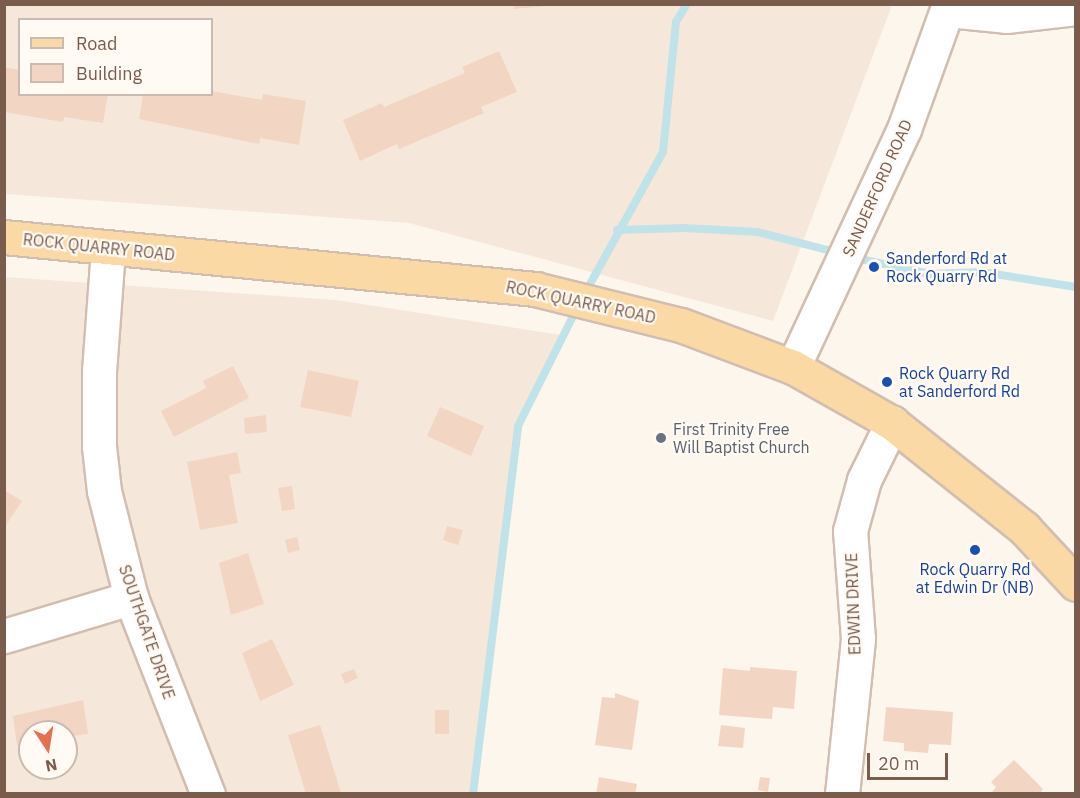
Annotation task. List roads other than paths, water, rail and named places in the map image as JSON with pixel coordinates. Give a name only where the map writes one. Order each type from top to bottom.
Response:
[{"type":"main road","name":"ROCK QUARRY ROAD","points":[[4,237],[108,249],[536,289],[681,325],[793,367],[892,423],[1024,528],[1076,584]]},
{"type":"street","points":[[949,7],[1006,16],[1076,8]]},
{"type":"street","name":"SANDERFORD ROAD","points":[[793,367],[904,129],[949,7]]},
{"type":"street","name":"SOUTHGATE DRIVE","points":[[108,249],[99,446],[105,491],[131,598],[208,794]]},
{"type":"street","name":"EDWIN DRIVE","points":[[842,794],[858,639],[850,531],[864,480],[892,423]]},
{"type":"street","points":[[4,636],[131,598]]},
{"type":"waterway","points":[[584,295],[663,152],[676,22],[687,4]]},
{"type":"waterway","points":[[617,230],[684,228],[758,232],[839,253]]},
{"type":"waterway","points":[[851,257],[930,274],[982,272],[1076,287]]},
{"type":"waterway","points":[[473,794],[518,426],[578,306]]},
{"type":"place","name":"Sanderford Rd at Rock Quarry Rd","points":[[874,267]]},
{"type":"place","name":"Rock Quarry Rd at Sanderford Rd","points":[[887,382]]},
{"type":"place","name":"First Trinity Free Will Baptist Church","points":[[661,438]]},
{"type":"place","name":"Rock Quarry Rd at Edwin Dr (NB)","points":[[975,550]]}]
